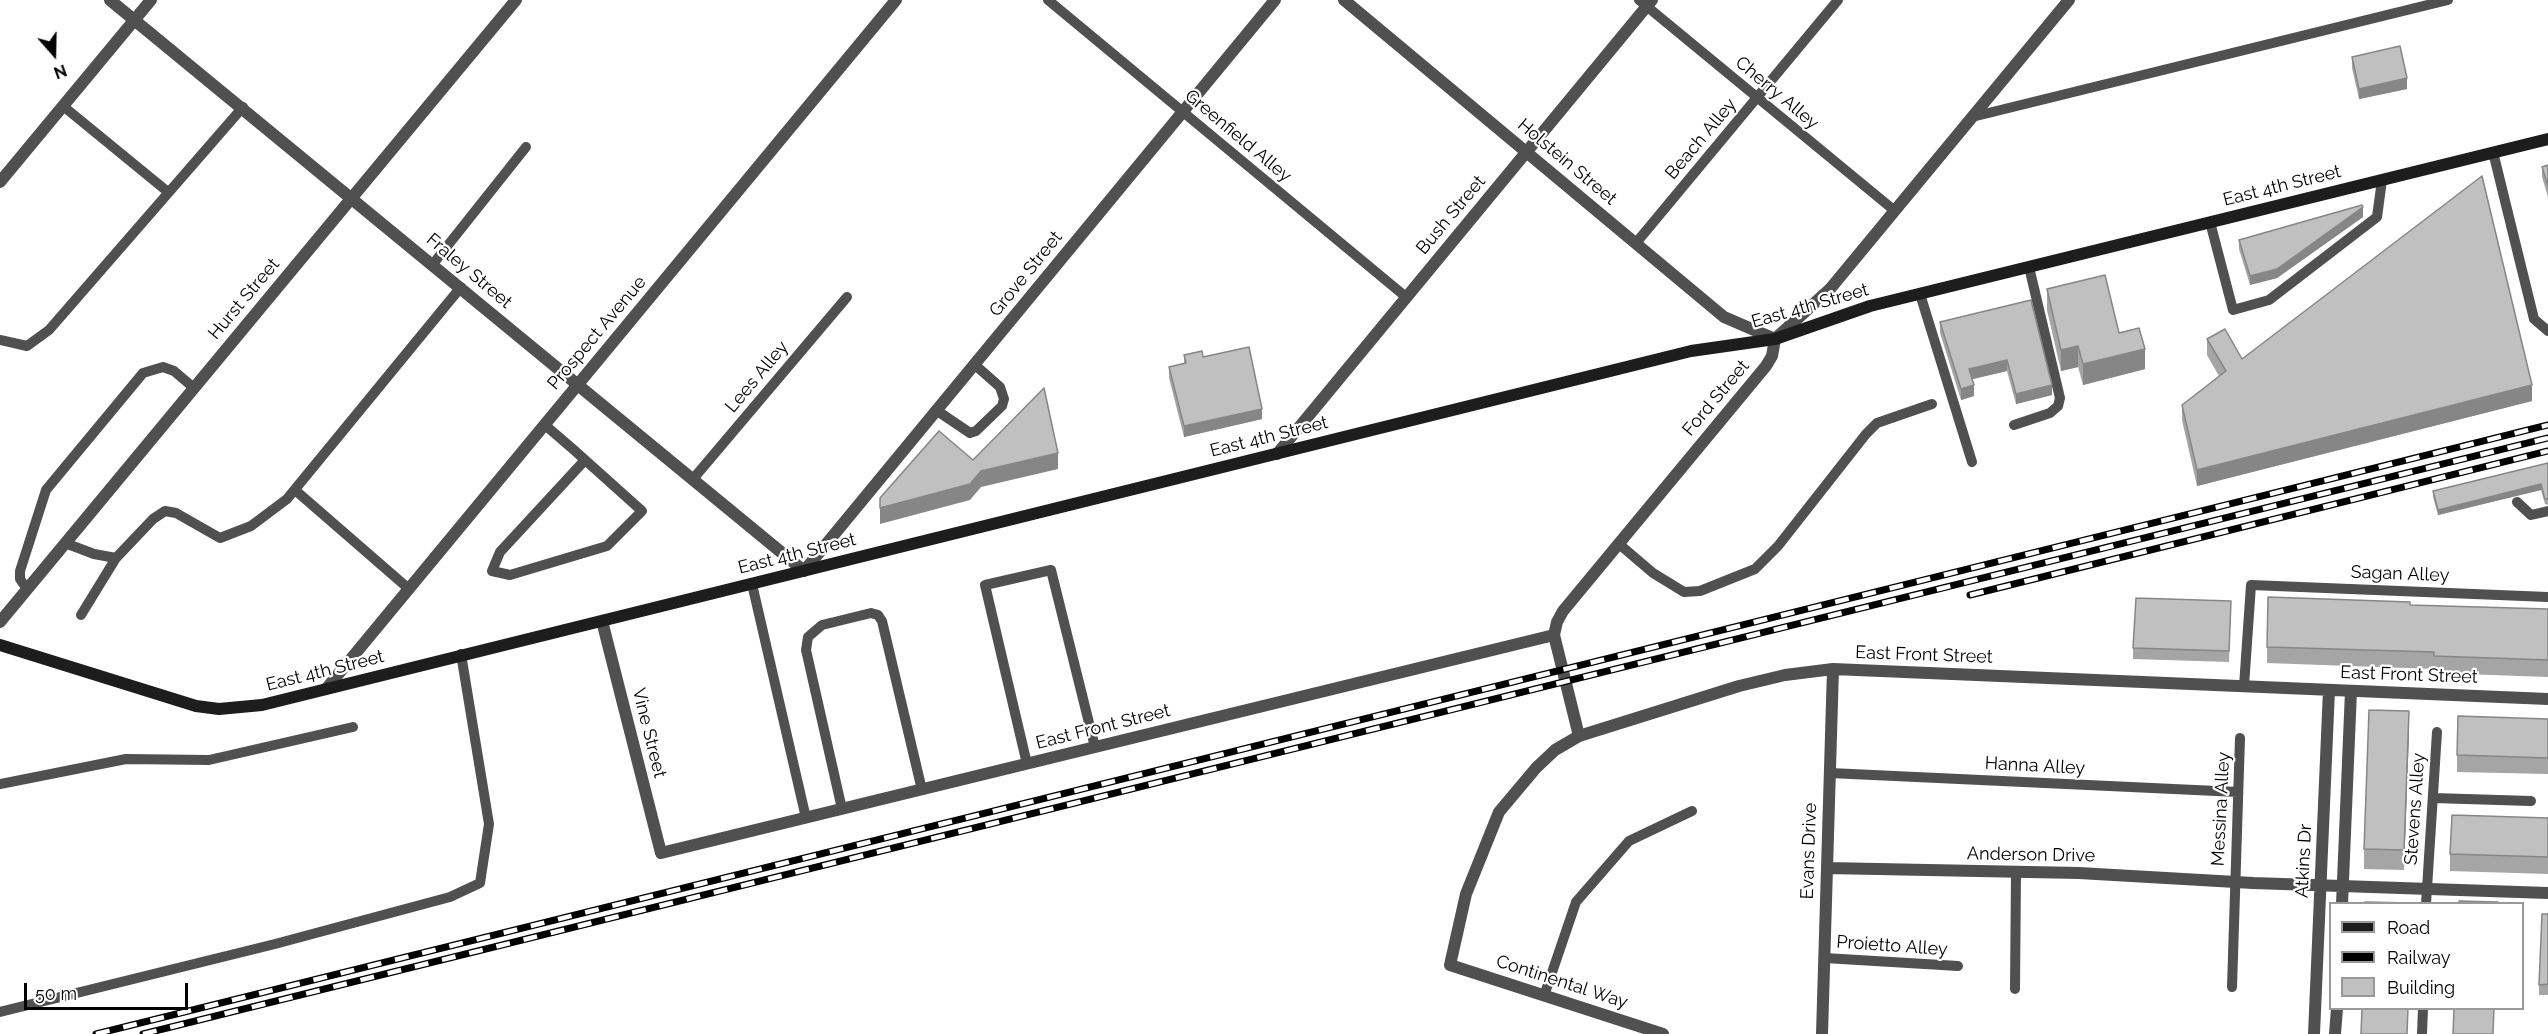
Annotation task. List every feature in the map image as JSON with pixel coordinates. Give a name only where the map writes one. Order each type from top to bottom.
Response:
[{"type":"main road","name":"East 4th Street","points":[[0,645],[174,700],[219,709],[262,705],[1691,351],[1775,339],[1870,306],[2548,139]]},
{"type":"street","name":"Fraley Street","points":[[110,0],[243,107],[804,571]]},
{"type":"street","points":[[0,182],[151,0]]},
{"type":"street","name":"Hurst Street","points":[[0,622],[516,0]]},
{"type":"street","name":"Prospect Avenue","points":[[326,689],[896,0]]},
{"type":"street","name":"Grove Street","points":[[804,571],[1275,0]]},
{"type":"street","name":"Holstein Street","points":[[1344,0],[1724,316],[1775,339]]},
{"type":"street","name":"Ford Street","points":[[1554,635],[1563,611],[1766,366],[1772,356],[1775,339],[1830,289],[2069,0]]},
{"type":"street","name":"Bush Street","points":[[1277,454],[1527,152],[1646,2]]},
{"type":"street","name":"Vine Street","points":[[602,621],[661,853]]},
{"type":"street","points":[[1554,635],[1579,736]]},
{"type":"street","name":"East Front Street","points":[[661,853],[1554,635]]},
{"type":"street","name":"East Front Street","points":[[1450,965],[1466,894],[1499,812],[1542,762],[1555,750],[1579,736],[1739,686],[1785,675],[1833,669],[2548,699]]},
{"type":"street","name":"Evans Drive","points":[[1822,1034],[1833,669]]},
{"type":"street","name":"Atkins Dr","points":[[2314,1034],[2330,690]]},
{"type":"street","points":[[2342,902],[2351,691]]},
{"type":"street","name":"Anderson Drive","points":[[1827,868],[2016,872],[2321,884]]},
{"type":"street","points":[[2321,884],[2548,893]]},
{"type":"street","name":"Continental Way","points":[[1450,965],[1663,1034]]},
{"type":"street","points":[[2335,1034],[2337,1010]]},
{"type":"lane","name":"Greenfield Alley","points":[[1048,0],[1406,297]]},
{"type":"lane","name":"Beach Alley","points":[[1636,243],[1838,0]]},
{"type":"lane","points":[[1972,117],[2448,0]]},
{"type":"lane","name":"Cherry Alley","points":[[1646,2],[1895,211]]},
{"type":"lane","points":[[63,105],[168,192]]},
{"type":"lane","points":[[0,340],[27,346],[49,330],[243,107]]},
{"type":"lane","points":[[433,264],[526,147]]},
{"type":"lane","points":[[2493,152],[2534,319],[2548,331]]},
{"type":"lane","points":[[2210,222],[2233,310],[2269,300],[2377,218],[2382,180]]},
{"type":"lane","points":[[2014,425],[2050,413],[2058,406],[2060,398],[2029,267]]},
{"type":"lane","points":[[81,615],[116,558],[153,519],[165,511],[177,513],[220,538],[251,526],[295,490],[461,287]]},
{"type":"lane","points":[[1920,294],[1972,462]]},
{"type":"lane","name":"Lees Alley","points":[[693,479],[847,297]]},
{"type":"lane","points":[[936,410],[970,433],[976,431],[1002,406],[1004,399],[1000,387],[974,364]]},
{"type":"lane","points":[[27,589],[20,579],[20,572],[46,490],[143,373],[163,367],[174,371],[194,388]]},
{"type":"lane","points":[[1619,544],[1653,573],[1684,592],[1700,591],[1755,569],[1778,546],[1877,423],[1932,404]]},
{"type":"lane","points":[[544,425],[585,460],[642,511],[607,546],[510,575],[492,571],[500,552],[585,460]]},
{"type":"lane","points":[[295,490],[409,589]]},
{"type":"lane","points":[[2517,502],[2531,515],[2548,511]]},
{"type":"lane","points":[[65,543],[94,554],[116,558]]},
{"type":"lane","points":[[1028,764],[985,585],[1051,570],[1095,747]]},
{"type":"lane","points":[[752,584],[806,818]]},
{"type":"lane","name":"Sagan Alley","points":[[2244,686],[2252,585],[2548,597]]},
{"type":"lane","points":[[842,809],[806,650],[808,637],[822,625],[871,613],[878,615],[882,621],[922,789]]},
{"type":"lane","points":[[0,1012],[450,897],[480,883],[489,824],[461,654]]},
{"type":"lane","points":[[0,784],[126,759],[209,760],[353,727]]},
{"type":"lane","name":"Stevens Alley","points":[[2426,902],[2437,732]]},
{"type":"lane","name":"Messina Alley","points":[[2232,987],[2241,738]]},
{"type":"lane","name":"Hanna Alley","points":[[1830,773],[2238,792]]},
{"type":"lane","points":[[2433,798],[2531,801]]},
{"type":"lane","points":[[1544,996],[1576,902],[1629,841],[1692,811]]},
{"type":"lane","points":[[2015,989],[2016,872]]},
{"type":"lane","name":"Proietto Alley","points":[[1824,958],[1958,966]]},
{"type":"lane","points":[[2422,1034],[2423,1010]]},
{"type":"building","points":[[2400,46],[2407,78],[2359,89],[2352,57]]},
{"type":"building","points":[[2548,165],[2548,186],[2542,167]]},
{"type":"building","points":[[2482,176],[2532,385],[2197,470],[2182,405],[2226,371],[2207,339],[2225,329],[2242,359]]},
{"type":"building","points":[[2362,205],[2363,207],[2277,269],[2250,276],[2239,240]]},
{"type":"building","points":[[2105,275],[2119,333],[2139,328],[2145,349],[2083,364],[2078,346],[2061,350],[2047,289]]},
{"type":"building","points":[[2031,300],[2052,385],[2016,394],[2007,360],[1969,369],[1974,385],[1961,389],[1940,322]]},
{"type":"building","points":[[1249,347],[1262,409],[1184,426],[1169,367],[1186,363],[1184,355],[1202,351],[1203,357]]},
{"type":"building","points":[[1044,388],[1058,453],[981,471],[970,484],[880,508],[880,498],[939,431],[973,460]]},
{"type":"building","points":[[2548,463],[2548,499],[2545,499],[2541,484],[2438,510],[2433,491]]},
{"type":"building","points":[[2268,597],[2410,602],[2410,605],[2548,609],[2548,660],[2434,656],[2434,652],[2267,647]]},
{"type":"building","points":[[2136,598],[2231,601],[2229,651],[2133,648]]},
{"type":"building","points":[[2369,710],[2409,711],[2404,850],[2364,849]]},
{"type":"building","points":[[2458,716],[2548,719],[2548,758],[2457,755]]},
{"type":"building","points":[[2452,815],[2548,818],[2548,857],[2450,854]]},
{"type":"building","points":[[2542,914],[2548,914],[2548,984],[2539,985]]},
{"type":"building","points":[[2362,1010],[2408,1010],[2407,1034],[2361,1034]]},
{"type":"building","points":[[2454,1010],[2494,1010],[2493,1034],[2453,1034]]},
{"type":"railway","points":[[96,1034],[2548,425]]},
{"type":"railway","points":[[143,1034],[2548,438]]},
{"type":"railway","points":[[1970,595],[2548,451]]}]
